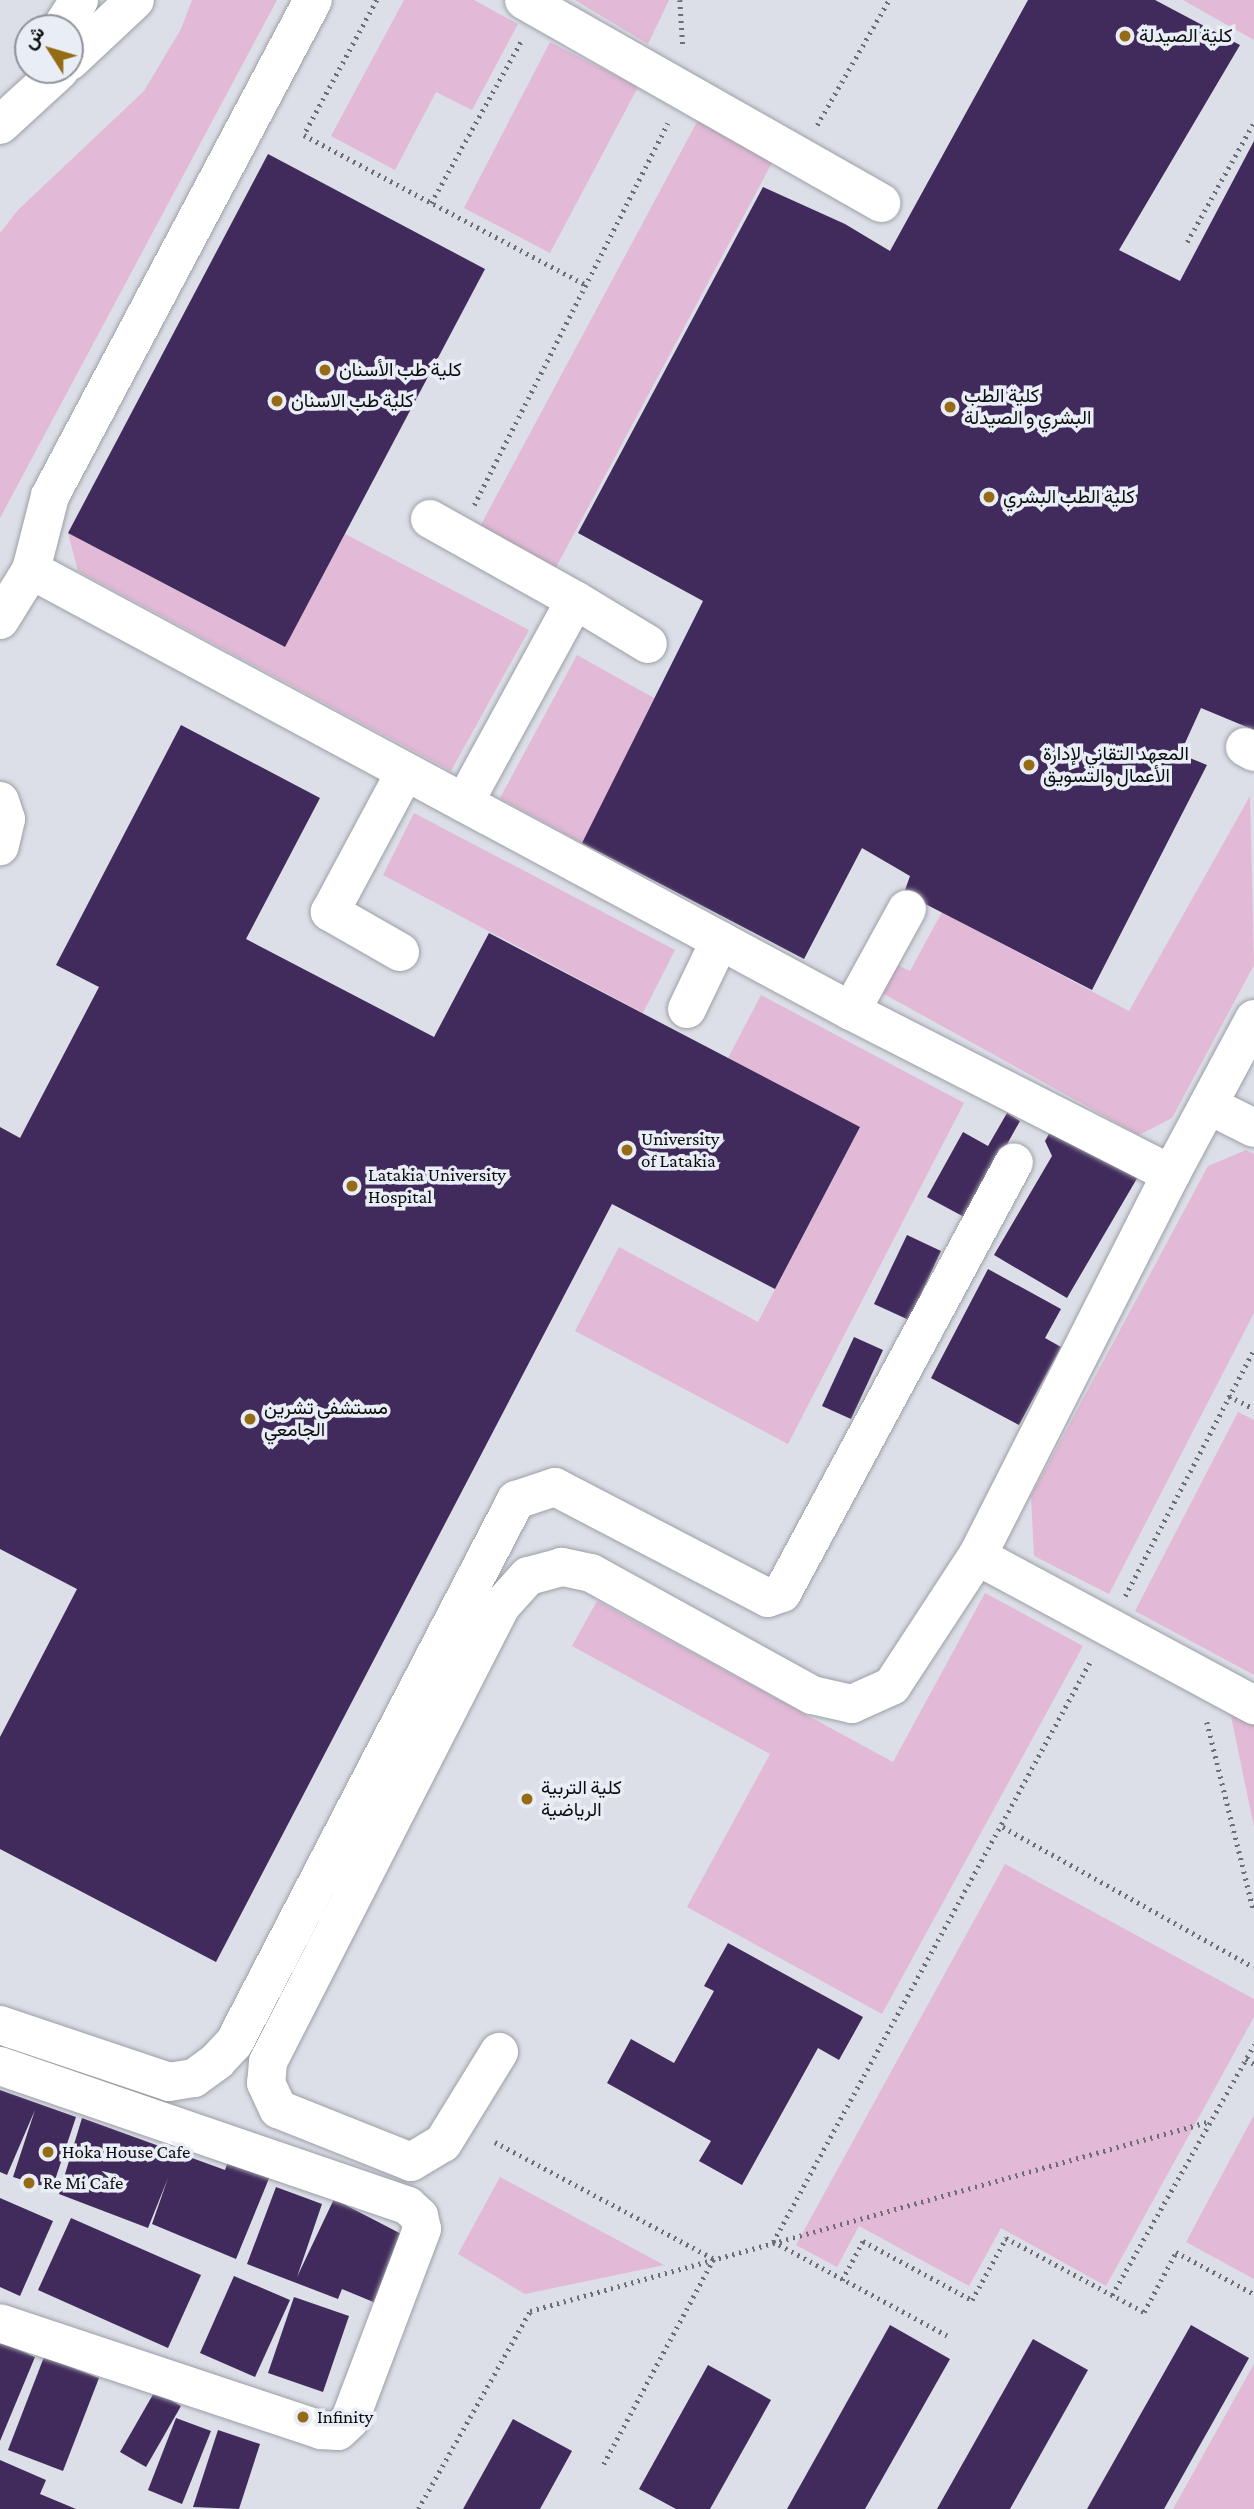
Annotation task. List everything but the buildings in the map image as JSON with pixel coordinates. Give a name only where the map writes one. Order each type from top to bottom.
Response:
[{"type":"street","points":[[84,48],[135,0]]},
{"type":"street","points":[[0,620],[31,570],[50,496],[313,0]]},
{"type":"street","points":[[532,4],[881,203]]},
{"type":"street","points":[[0,124],[25,84]]},
{"type":"street","points":[[0,124],[44,84]]},
{"type":"street","points":[[444,527],[648,644]]},
{"type":"street","points":[[31,570],[850,1011],[1171,1174]]},
{"type":"street","points":[[464,803],[575,600]]},
{"type":"street","points":[[400,952],[330,912],[405,772]]},
{"type":"street","points":[[0,801],[6,834],[0,846]]},
{"type":"street","points":[[850,1011],[907,909]]},
{"type":"street","points":[[687,1009],[720,940]]},
{"type":"street","points":[[499,2052],[443,2143],[411,2162],[278,2109],[266,2083],[268,2062],[501,1606],[528,1576],[562,1567],[591,1573],[812,1695],[852,1704],[892,1686],[977,1556],[1171,1174],[1254,1020]]},
{"type":"street","points":[[1208,1105],[1254,1128]]},
{"type":"street","points":[[0,2025],[169,2082],[194,2078],[217,2061],[233,2043],[516,1500],[555,1487],[768,1598],[782,1593],[1014,1162]]},
{"type":"street","points":[[977,1556],[1254,1704]]},
{"type":"street","points":[[0,2066],[408,2206],[419,2216],[422,2229],[354,2407],[338,2431],[321,2430],[0,2323]]},
{"type":"path","points":[[377,0],[304,135],[584,284]]},
{"type":"path","points":[[799,156],[889,0]]},
{"type":"path","points":[[431,203],[532,4]]},
{"type":"path","points":[[444,527],[584,284],[685,91]]},
{"type":"path","points":[[1187,242],[1254,122]]},
{"type":"path","points":[[773,2242],[1003,1827],[1254,1349]]},
{"type":"path","points":[[1229,1396],[1254,1409]]},
{"type":"path","points":[[1195,1673],[1254,1912]]},
{"type":"path","points":[[1003,1827],[1254,1967]]},
{"type":"path","points":[[1112,2295],[1254,2045]]},
{"type":"path","points":[[1246,2059],[1254,2064]]},
{"type":"path","points":[[418,2509],[530,2311],[1211,2121]]},
{"type":"path","points":[[495,2142],[714,2259]]},
{"type":"path","points":[[842,2280],[863,2241],[972,2300],[1006,2238],[1144,2312],[1176,2252],[1254,2294]]},
{"type":"path","points":[[773,2242],[947,2336]]},
{"type":"path","points":[[602,2468],[714,2259]]},
{"type":"shaded area","points":[[192,0],[277,0],[0,518],[0,233],[18,210],[144,91],[181,29]]},
{"type":"shaded area","points":[[404,0],[474,0],[518,24],[472,110],[436,92],[395,170],[331,136]]},
{"type":"shaded area","points":[[575,0],[669,0],[648,44]]},
{"type":"shaded area","points":[[1183,0],[1254,0],[1254,40]]},
{"type":"shaded area","points":[[550,42],[638,87],[550,253],[464,208]]},
{"type":"shaded area","points":[[698,120],[773,161],[553,573],[477,532]]},
{"type":"shaded area","points":[[68,533],[284,647],[345,534],[529,630],[451,771],[78,571]]},
{"type":"shaded area","points":[[577,655],[654,698],[582,843],[500,798]]},
{"type":"shaded area","points":[[1250,796],[1254,965],[1172,1118],[1139,1135],[875,989],[892,962],[910,971],[942,912],[1129,1011]]},
{"type":"shaded area","points":[[414,813],[675,950],[643,1013],[383,875]]},
{"type":"shaded area","points":[[761,995],[964,1103],[788,1444],[575,1331],[619,1247],[758,1322],[860,1127],[728,1058]]},
{"type":"shaded area","points":[[1246,1150],[1254,1154],[1254,1313],[1109,1594],[1034,1556],[1031,1496],[1208,1166]]},
{"type":"shaded area","points":[[1238,1412],[1254,1420],[1254,1675],[1135,1611]]},
{"type":"shaded area","points":[[985,1593],[1083,1646],[882,2014],[687,1907],[770,1754],[572,1646],[597,1601],[893,1762]]},
{"type":"shaded area","points":[[1230,1711],[1254,1724],[1254,1827]]},
{"type":"shaded area","points":[[1005,1864],[1254,1999],[1254,2017],[1106,2286],[1001,2228],[969,2286],[859,2226],[837,2267],[796,2245]]},
{"type":"shaded area","points":[[1254,2115],[1254,2279],[1186,2242]]},
{"type":"shaded area","points":[[500,2177],[664,2265],[525,2294],[458,2254]]},
{"type":"shaded area","points":[[1254,2364],[1254,2509],[1173,2509]]},
{"type":"place","name":"كلية الصيدلة","points":[[1125,36]]},
{"type":"place","name":"كلية طب الأسنان","points":[[325,370]]},
{"type":"place","name":"كلية طب الاسنان","points":[[277,401]]},
{"type":"place","name":"كلية الطب البشري و الصيدلة","points":[[950,407]]},
{"type":"place","name":"كلية الطب البشري","points":[[989,497]]},
{"type":"place","name":"المعهد التقاني لإدارة الأعمال والتسويق","points":[[1029,765]]},
{"type":"place","name":"University of Latakia","points":[[627,1150]]},
{"type":"place","name":"Latakia University Hospital","points":[[352,1186]]},
{"type":"place","name":"مستشفى تشرين الجامعي","points":[[250,1419]]},
{"type":"place","name":"كلية التربية الرياضية","points":[[527,1799]]},
{"type":"place","name":"Hoka House Cafe","points":[[48,2152]]},
{"type":"place","name":"Re Mi Cafe","points":[[29,2183]]},
{"type":"place","name":"Infinity","points":[[303,2417]]}]
